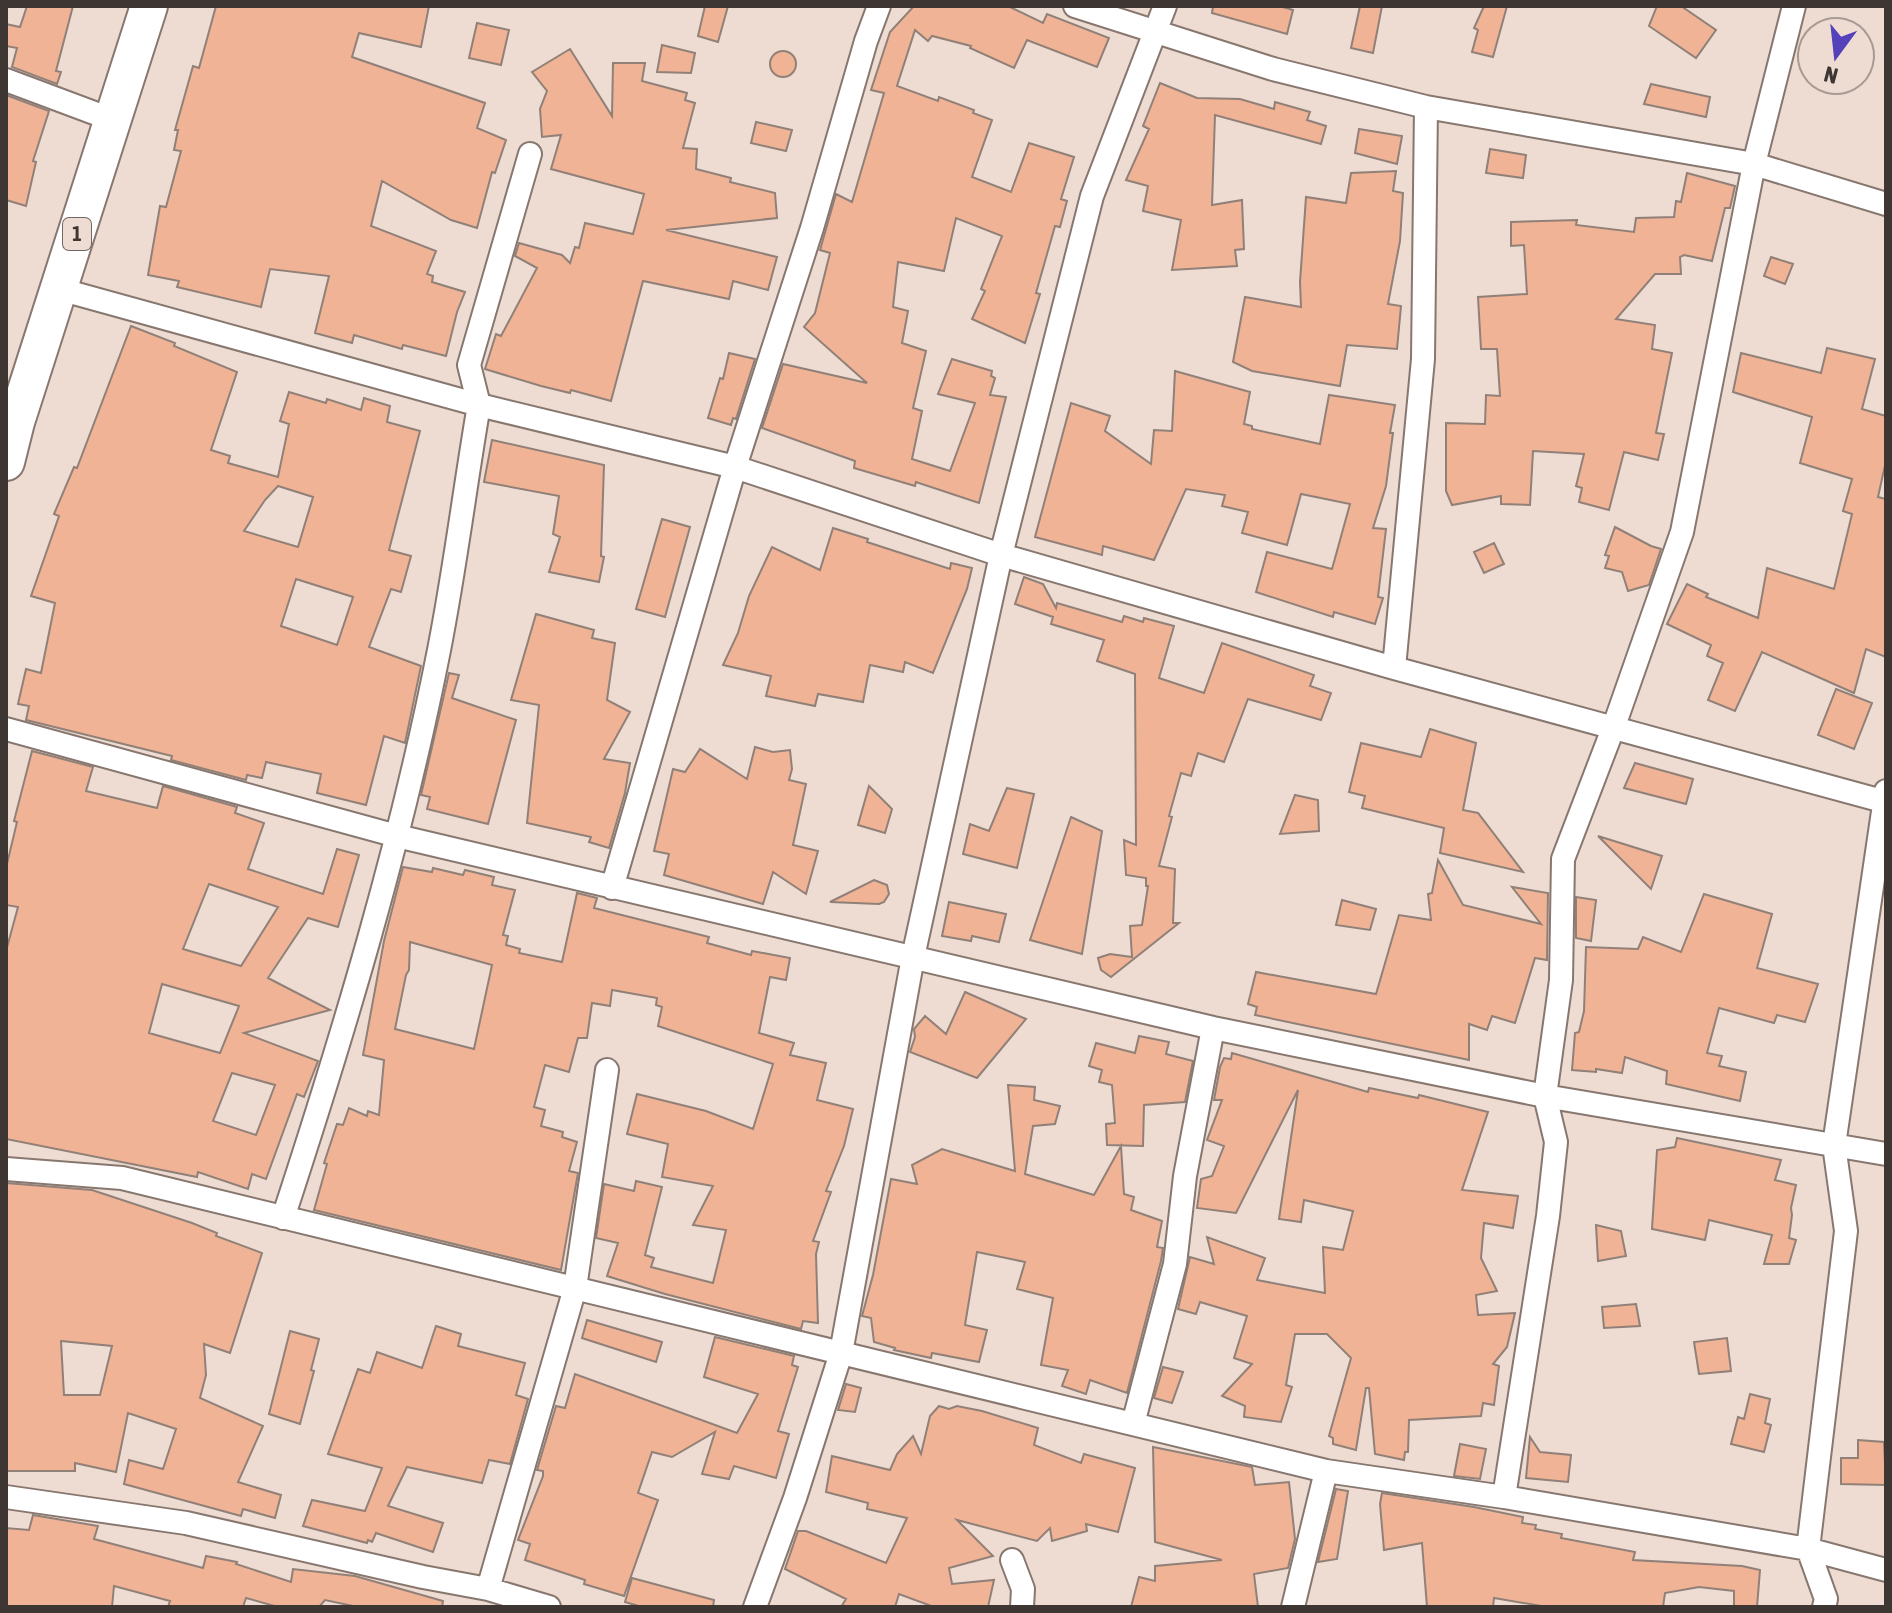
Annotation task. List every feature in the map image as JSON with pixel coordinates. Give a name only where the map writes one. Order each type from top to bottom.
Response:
[{"type":"main road","name":"1","points":[[6,462],[16,422],[149,6]]},
{"type":"street","points":[[612,888],[735,467],[879,6]]},
{"type":"street","points":[[1075,6],[1273,69],[1426,107],[1754,164],[1886,204]]},
{"type":"street","points":[[755,1607],[795,1498],[841,1353],[913,957],[1001,555],[1092,196],[1165,6]]},
{"type":"street","points":[[1504,1497],[1548,1216],[1556,1142],[1545,1096],[1561,980],[1563,859],[1614,726],[1682,532],[1754,164],[1794,6]]},
{"type":"street","points":[[6,80],[113,120]]},
{"type":"street","points":[[1394,668],[1423,359],[1426,107]]},
{"type":"street","points":[[283,1218],[325,1090],[397,836],[439,650],[479,405],[469,365],[530,154]]},
{"type":"street","points":[[59,289],[479,405],[735,467],[1001,555],[1394,668],[1885,798],[1834,1145],[1846,1231],[1808,1549],[1826,1599],[1824,1607]]},
{"type":"street","points":[[6,729],[397,836],[1213,1028],[1545,1096],[1886,1154]]},
{"type":"street","points":[[1133,1424],[1175,1264],[1185,1176],[1213,1028]]},
{"type":"street","points":[[488,1589],[575,1288],[607,1070]]},
{"type":"street","points":[[6,1169],[122,1178],[1326,1471],[1504,1497],[1808,1549],[1886,1570]]},
{"type":"street","points":[[1293,1607],[1326,1471]]},
{"type":"street","points":[[6,1497],[186,1523],[488,1589],[549,1607]]},
{"type":"street","points":[[1012,1560],[1023,1589],[1022,1607]]},
{"type":"building","points":[[27,6],[73,6],[56,71],[61,72],[57,84],[12,67],[17,48],[6,46],[6,24],[20,27]]},
{"type":"building","points":[[216,6],[429,6],[421,47],[359,33],[352,57],[485,103],[477,128],[506,140],[495,173],[492,172],[477,228],[451,220],[382,181],[371,226],[436,251],[427,274],[433,276],[432,282],[465,292],[446,356],[403,345],[402,349],[354,335],[352,343],[315,333],[329,276],[270,269],[261,307],[177,287],[179,281],[148,275],[160,206],[166,207],[181,151],[174,150],[178,130],[175,130],[193,66],[199,68]]},
{"type":"building","points":[[705,6],[728,6],[718,42],[698,36]]},
{"type":"building","points":[[914,6],[1008,6],[1043,23],[1047,14],[1109,38],[1097,67],[1027,40],[1014,68],[971,46],[932,36],[928,41],[915,30],[897,86],[938,101],[939,97],[992,120],[972,177],[1011,192],[1029,143],[1074,157],[1061,199],[1067,201],[1060,227],[1055,226],[1025,343],[972,319],[985,291],[981,289],[1002,236],[956,218],[944,271],[898,262],[893,307],[908,311],[902,343],[926,351],[913,408],[922,411],[912,459],[950,471],[975,403],[938,394],[952,359],[992,371],[991,376],[995,378],[990,395],[1006,397],[979,503],[916,482],[915,486],[854,468],[855,461],[762,428],[783,364],[867,383],[804,327],[815,313],[830,253],[820,250],[836,194],[852,202],[884,93],[871,90],[890,32]]},
{"type":"building","points":[[1213,6],[1279,6],[1293,10],[1287,34],[1212,13]]},
{"type":"building","points":[[1360,6],[1382,6],[1373,53],[1351,48]]},
{"type":"building","points":[[1484,6],[1507,6],[1493,57],[1472,52],[1478,30],[1474,28]]},
{"type":"building","points":[[1657,6],[1681,6],[1716,30],[1696,58],[1649,26]]},
{"type":"building","points":[[477,23],[509,30],[501,65],[469,58]]},
{"type":"building","points":[[662,45],[695,53],[691,73],[657,72]]},
{"type":"building","points":[[570,49],[612,116],[613,63],[645,63],[642,81],[687,93],[685,100],[695,103],[683,148],[697,149],[696,169],[731,178],[730,182],[775,193],[777,218],[666,230],[777,257],[768,290],[733,281],[729,299],[643,281],[611,401],[541,386],[485,369],[496,334],[501,336],[537,268],[515,256],[519,243],[562,255],[570,263],[575,247],[579,248],[585,223],[633,234],[644,194],[551,169],[561,135],[542,137],[540,109],[547,91],[532,72]]},
{"type":"building","points":[[783,51],[792,55],[796,64],[792,73],[783,77],[774,73],[770,64],[774,55]]},
{"type":"building","points":[[1160,83],[1197,98],[1240,99],[1274,109],[1275,102],[1310,112],[1307,120],[1326,126],[1321,144],[1215,115],[1212,205],[1242,200],[1244,249],[1235,250],[1237,266],[1172,270],[1181,220],[1143,211],[1148,186],[1126,180],[1149,129],[1143,126]]},
{"type":"building","points":[[1651,84],[1710,97],[1706,117],[1644,104]]},
{"type":"building","points":[[6,95],[49,111],[33,161],[36,162],[26,206],[6,200]]},
{"type":"building","points":[[756,122],[792,130],[786,151],[751,143]]},
{"type":"building","points":[[1359,129],[1402,136],[1397,164],[1355,153]]},
{"type":"building","points":[[1490,149],[1526,155],[1523,178],[1486,173]]},
{"type":"building","points":[[1396,171],[1393,191],[1403,193],[1400,241],[1388,304],[1401,306],[1397,349],[1347,345],[1340,386],[1252,371],[1233,362],[1245,297],[1301,307],[1306,197],[1346,203],[1351,173]]},
{"type":"building","points":[[1687,173],[1735,186],[1730,208],[1725,208],[1712,261],[1684,255],[1680,257],[1681,274],[1655,274],[1616,319],[1655,325],[1652,349],[1672,353],[1656,433],[1664,434],[1658,460],[1624,452],[1609,510],[1579,502],[1582,488],[1576,486],[1584,454],[1533,451],[1530,505],[1501,504],[1501,496],[1452,505],[1446,491],[1446,423],[1485,424],[1486,395],[1500,396],[1497,349],[1481,349],[1478,297],[1527,294],[1524,245],[1511,246],[1511,222],[1577,220],[1576,225],[1634,232],[1636,218],[1674,217],[1676,201],[1681,202]]},
{"type":"building","points":[[1771,257],[1793,264],[1785,284],[1764,276]]},
{"type":"building","points":[[131,326],[237,372],[211,450],[230,456],[228,463],[278,477],[289,424],[280,421],[289,392],[326,403],[327,399],[361,410],[364,398],[390,406],[387,422],[420,431],[389,550],[411,556],[401,592],[391,589],[369,647],[421,666],[405,743],[384,736],[366,805],[317,793],[321,774],[266,762],[262,778],[247,775],[246,780],[171,760],[172,756],[26,720],[29,706],[18,704],[26,669],[41,673],[55,603],[31,596],[59,516],[54,514],[74,467],[77,468]],"holes":[[[278,486],[313,497],[298,547],[244,531]],[[296,579],[353,597],[337,645],[281,626]]]},
{"type":"building","points":[[1827,348],[1875,359],[1862,409],[1886,416],[1886,461],[1878,497],[1886,499],[1886,657],[1866,649],[1854,693],[1762,652],[1735,711],[1708,700],[1723,663],[1707,656],[1711,645],[1667,624],[1687,584],[1708,594],[1706,597],[1758,618],[1767,568],[1834,589],[1852,514],[1843,511],[1852,479],[1800,463],[1812,417],[1733,392],[1741,353],[1821,373]]},
{"type":"building","points":[[729,353],[755,359],[736,419],[733,418],[731,425],[708,418]]},
{"type":"building","points":[[1175,371],[1250,392],[1244,424],[1252,426],[1252,429],[1320,444],[1329,395],[1395,405],[1386,486],[1373,528],[1386,529],[1378,597],[1383,598],[1375,624],[1334,612],[1333,617],[1256,592],[1267,552],[1332,569],[1350,504],[1301,494],[1287,545],[1242,533],[1248,512],[1222,506],[1225,495],[1186,489],[1154,560],[1103,546],[1102,555],[1035,537],[1071,403],[1110,416],[1105,431],[1151,464],[1154,430],[1172,431]]},
{"type":"building","points":[[492,440],[604,465],[601,556],[604,557],[599,582],[549,572],[560,537],[553,534],[559,496],[484,482]]},
{"type":"building","points":[[662,519],[690,527],[665,617],[636,609]]},
{"type":"building","points":[[1615,527],[1661,549],[1649,585],[1628,591],[1622,572],[1605,568],[1609,556],[1605,555]]},
{"type":"building","points":[[833,528],[950,569],[951,563],[972,568],[967,589],[933,673],[905,662],[903,672],[870,665],[863,702],[818,694],[815,706],[766,696],[771,676],[723,665],[738,633],[749,596],[772,547],[820,570]]},
{"type":"building","points":[[1494,543],[1504,564],[1484,573],[1474,552]]},
{"type":"building","points":[[1024,577],[1043,584],[1056,608],[1057,603],[1122,622],[1124,616],[1174,626],[1159,678],[1204,693],[1222,643],[1314,675],[1310,686],[1331,693],[1321,720],[1248,699],[1224,762],[1198,753],[1191,776],[1181,773],[1159,866],[1175,869],[1173,923],[1179,923],[1111,977],[1101,970],[1098,958],[1110,954],[1132,957],[1130,926],[1142,925],[1148,886],[1146,878],[1126,875],[1124,840],[1136,845],[1135,674],[1097,661],[1104,640],[1051,624],[1053,617],[1015,604]]},
{"type":"building","points":[[536,614],[594,630],[592,638],[615,643],[607,700],[630,712],[604,759],[630,763],[609,848],[589,842],[591,837],[527,823],[539,705],[511,700]]},
{"type":"building","points":[[449,673],[459,675],[452,698],[516,720],[488,824],[427,809],[430,797],[421,795]]},
{"type":"building","points":[[1836,689],[1872,703],[1854,749],[1818,735]]},
{"type":"building","points":[[1430,729],[1476,743],[1463,810],[1478,813],[1523,872],[1440,853],[1444,828],[1362,808],[1365,796],[1349,792],[1361,743],[1421,757]]},
{"type":"building","points":[[755,747],[773,752],[790,750],[792,769],[789,780],[806,784],[793,845],[818,851],[806,894],[773,872],[763,904],[664,875],[669,854],[654,851],[673,769],[685,772],[700,749],[747,779]]},
{"type":"building","points":[[32,751],[93,767],[86,791],[157,808],[163,786],[237,807],[235,813],[264,823],[248,869],[323,894],[337,849],[359,855],[338,927],[308,918],[268,978],[330,1010],[244,1033],[318,1061],[304,1097],[297,1094],[266,1179],[252,1174],[248,1189],[198,1172],[197,1177],[6,1139],[6,951],[18,907],[6,905],[6,868],[17,822],[14,821]],"holes":[[[209,884],[278,907],[241,966],[183,949]],[[162,984],[239,1006],[220,1053],[149,1033]],[[232,1073],[275,1085],[256,1135],[213,1121]]]},
{"type":"building","points":[[1635,763],[1693,779],[1686,804],[1624,788]]},
{"type":"building","points":[[869,786],[892,809],[885,833],[858,825]]},
{"type":"building","points":[[1007,788],[1034,794],[1017,868],[963,854],[970,824],[989,831]]},
{"type":"building","points":[[1295,795],[1318,800],[1319,831],[1280,834]]},
{"type":"building","points":[[1071,817],[1102,831],[1082,954],[1030,940]]},
{"type":"building","points":[[1598,836],[1662,856],[1651,889]]},
{"type":"building","points":[[1438,860],[1463,905],[1541,924],[1512,887],[1548,893],[1547,960],[1535,958],[1515,1023],[1492,1016],[1487,1030],[1469,1024],[1469,1060],[1255,1015],[1257,1007],[1248,1004],[1256,972],[1376,994],[1399,915],[1431,920],[1428,894],[1432,893]]},
{"type":"building","points":[[403,867],[432,872],[433,868],[463,875],[465,870],[494,877],[492,885],[515,890],[503,935],[508,936],[506,945],[520,949],[519,953],[562,962],[577,893],[597,898],[594,908],[709,937],[707,943],[751,955],[752,951],[790,958],[786,980],[770,977],[759,1033],[794,1043],[790,1055],[826,1063],[817,1100],[853,1109],[844,1146],[826,1191],[831,1192],[813,1241],[819,1242],[816,1254],[818,1323],[803,1321],[801,1329],[607,1276],[618,1243],[596,1238],[604,1184],[634,1191],[636,1181],[662,1187],[645,1255],[654,1258],[651,1267],[713,1283],[726,1230],[693,1225],[713,1186],[662,1177],[668,1144],[627,1134],[637,1094],[706,1111],[753,1129],[773,1064],[658,1026],[662,1007],[656,1005],[657,998],[612,990],[610,1006],[592,1003],[587,1038],[578,1038],[569,1072],[545,1065],[534,1107],[545,1110],[541,1126],[563,1132],[562,1137],[577,1142],[569,1171],[578,1173],[561,1270],[314,1210],[327,1164],[324,1163],[337,1124],[343,1125],[349,1108],[367,1116],[368,1111],[379,1115],[384,1060],[363,1055],[384,941]],"holes":[[[410,942],[492,965],[474,1049],[395,1029],[409,970]]]},
{"type":"building","points":[[874,880],[887,885],[889,894],[884,902],[830,902]]},
{"type":"building","points":[[1704,894],[1772,914],[1757,968],[1818,984],[1805,1022],[1777,1015],[1774,1023],[1719,1008],[1707,1053],[1722,1056],[1719,1066],[1746,1072],[1740,1101],[1666,1084],[1667,1071],[1625,1057],[1622,1073],[1596,1069],[1596,1072],[1572,1070],[1575,1033],[1579,1032],[1584,1011],[1586,947],[1638,949],[1643,937],[1681,952]]},
{"type":"building","points":[[1576,897],[1596,900],[1591,941],[1576,938]]},
{"type":"building","points":[[1342,900],[1376,909],[1370,930],[1336,925]]},
{"type":"building","points":[[949,902],[1006,914],[999,942],[972,936],[971,941],[942,936]]},
{"type":"building","points":[[965,992],[1026,1019],[977,1078],[910,1052],[914,1029],[925,1016],[946,1034]]},
{"type":"building","points":[[1139,1036],[1169,1042],[1166,1054],[1193,1061],[1185,1102],[1144,1105],[1143,1146],[1107,1145],[1106,1124],[1115,1123],[1112,1085],[1099,1082],[1102,1070],[1089,1066],[1096,1043],[1135,1053]]},
{"type":"building","points":[[1232,1053],[1368,1092],[1369,1088],[1418,1098],[1419,1095],[1488,1112],[1462,1190],[1518,1196],[1513,1228],[1484,1223],[1481,1258],[1497,1291],[1476,1295],[1478,1315],[1515,1313],[1507,1347],[1493,1364],[1499,1366],[1494,1405],[1483,1403],[1481,1416],[1409,1420],[1408,1452],[1405,1452],[1404,1460],[1375,1454],[1369,1388],[1366,1388],[1356,1450],[1333,1444],[1333,1438],[1329,1436],[1351,1358],[1327,1334],[1295,1334],[1286,1385],[1292,1387],[1281,1422],[1244,1417],[1245,1406],[1222,1396],[1252,1364],[1234,1358],[1247,1316],[1200,1302],[1196,1314],[1178,1309],[1190,1257],[1214,1264],[1207,1237],[1265,1258],[1257,1280],[1325,1293],[1323,1247],[1343,1250],[1353,1211],[1304,1200],[1301,1222],[1279,1219],[1298,1090],[1236,1213],[1197,1208],[1201,1179],[1212,1176],[1224,1146],[1207,1140],[1222,1100],[1214,1100],[1220,1067],[1224,1058],[1231,1059]]},
{"type":"building","points":[[1008,1085],[1035,1087],[1034,1100],[1060,1106],[1055,1124],[1033,1126],[1025,1174],[1094,1195],[1121,1146],[1124,1194],[1134,1197],[1131,1210],[1162,1221],[1157,1247],[1163,1248],[1161,1261],[1127,1393],[1090,1380],[1086,1394],[1062,1386],[1068,1370],[1041,1365],[1053,1298],[1017,1289],[1025,1262],[977,1252],[965,1325],[987,1330],[979,1362],[932,1353],[931,1358],[894,1350],[874,1342],[871,1318],[862,1316],[891,1179],[917,1184],[912,1165],[942,1149],[1015,1171]]},
{"type":"building","points":[[1677,1138],[1781,1160],[1775,1180],[1796,1185],[1789,1238],[1796,1240],[1789,1264],[1764,1264],[1772,1235],[1709,1220],[1705,1240],[1652,1229],[1657,1150],[1675,1147]]},
{"type":"building","points":[[6,1183],[92,1190],[192,1223],[217,1233],[216,1236],[262,1253],[230,1353],[204,1344],[206,1375],[200,1398],[263,1426],[238,1482],[281,1495],[275,1518],[243,1509],[241,1516],[124,1484],[129,1460],[163,1469],[176,1429],[128,1413],[116,1472],[75,1463],[75,1471],[6,1471]],"holes":[[[61,1341],[112,1346],[100,1395],[64,1395]]]},
{"type":"building","points":[[1596,1225],[1621,1231],[1626,1256],[1598,1261]]},
{"type":"building","points":[[1636,1304],[1640,1326],[1604,1328],[1602,1307]]},
{"type":"building","points":[[587,1320],[662,1342],[656,1362],[582,1338]]},
{"type":"building","points":[[436,1326],[461,1334],[458,1346],[525,1363],[516,1395],[528,1399],[510,1464],[489,1460],[482,1483],[407,1467],[388,1506],[443,1523],[433,1552],[376,1533],[372,1542],[368,1540],[367,1543],[303,1526],[312,1500],[365,1511],[382,1468],[328,1454],[358,1369],[370,1373],[377,1352],[422,1368]]},
{"type":"building","points":[[290,1331],[319,1339],[300,1424],[269,1414]]},
{"type":"building","points":[[715,1337],[794,1356],[792,1365],[798,1367],[778,1431],[789,1434],[776,1478],[734,1466],[729,1479],[702,1474],[715,1432],[672,1457],[652,1452],[638,1493],[658,1500],[624,1596],[525,1560],[530,1544],[518,1540],[543,1476],[543,1471],[537,1470],[556,1406],[565,1408],[575,1374],[737,1433],[758,1394],[704,1377]]},
{"type":"building","points":[[1727,1338],[1731,1371],[1699,1374],[1694,1342]]},
{"type":"building","points":[[1163,1367],[1183,1372],[1172,1403],[1154,1398]]},
{"type":"building","points":[[846,1384],[861,1388],[855,1412],[838,1410]]},
{"type":"building","points":[[1750,1394],[1770,1399],[1765,1423],[1771,1425],[1764,1452],[1731,1444],[1738,1417],[1744,1419]]},
{"type":"building","points":[[939,1406],[982,1411],[1038,1428],[1034,1445],[1081,1463],[1084,1454],[1135,1468],[1118,1532],[1086,1524],[1087,1531],[1052,1541],[1050,1528],[1037,1541],[957,1520],[993,1556],[949,1568],[952,1584],[994,1580],[988,1607],[934,1607],[899,1594],[895,1607],[841,1607],[846,1599],[785,1569],[798,1531],[806,1531],[886,1563],[907,1518],[867,1509],[868,1503],[826,1492],[832,1456],[890,1470],[897,1454],[913,1436],[921,1454],[930,1416]]},
{"type":"building","points":[[1530,1437],[1540,1452],[1571,1455],[1568,1482],[1526,1478]]},
{"type":"building","points":[[1858,1440],[1884,1442],[1886,1485],[1841,1484],[1841,1458],[1858,1458]]},
{"type":"building","points":[[1460,1444],[1486,1449],[1480,1479],[1454,1476]]},
{"type":"building","points":[[1153,1447],[1252,1467],[1255,1485],[1289,1482],[1295,1539],[1288,1568],[1254,1574],[1258,1607],[1131,1607],[1139,1577],[1155,1581],[1155,1566],[1222,1560],[1155,1542]]},
{"type":"building","points":[[1336,1489],[1348,1491],[1337,1559],[1318,1562]]},
{"type":"building","points":[[1382,1493],[1523,1517],[1522,1523],[1562,1534],[1561,1538],[1635,1552],[1633,1560],[1742,1566],[1760,1570],[1757,1607],[1734,1607],[1734,1591],[1699,1587],[1665,1593],[1663,1607],[1547,1607],[1494,1598],[1493,1607],[1427,1607],[1422,1543],[1384,1550]]},
{"type":"building","points":[[33,1515],[98,1526],[94,1539],[203,1568],[206,1556],[237,1562],[291,1582],[293,1569],[355,1576],[443,1601],[442,1607],[358,1607],[325,1600],[319,1607],[278,1607],[246,1598],[243,1607],[168,1607],[170,1601],[114,1586],[112,1607],[6,1607],[6,1528],[29,1530]]},
{"type":"building","points":[[632,1578],[714,1600],[713,1607],[642,1607],[625,1602]]}]
